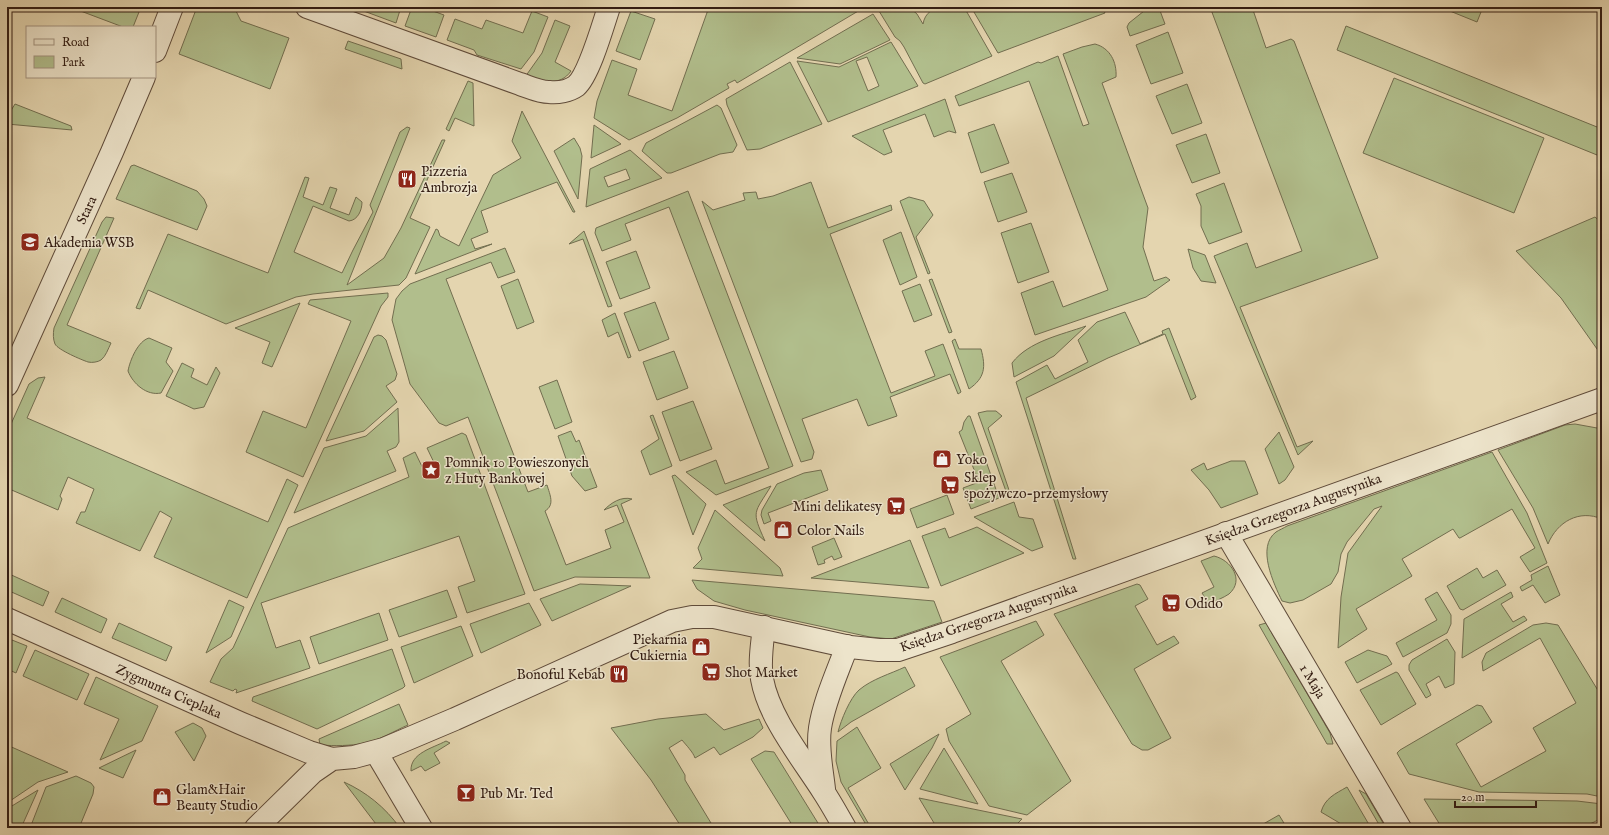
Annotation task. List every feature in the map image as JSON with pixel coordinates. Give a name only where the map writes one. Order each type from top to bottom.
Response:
[{"type":"street","points":[[156,48],[172,7]]},
{"type":"street","points":[[307,7],[520,84],[549,92],[568,90],[577,85],[581,80],[590,60],[609,7]]},
{"type":"street","name":"Stara","points":[[7,385],[144,78]]},
{"type":"street","name":"Księdza Grzegorza Augustynika","points":[[256,828],[313,772],[332,759],[354,757],[376,752],[455,719],[672,621],[692,617],[714,617],[847,646],[879,650],[903,648],[952,632],[1602,399]]},
{"type":"street","name":"1 Maja","points":[[1226,533],[1400,828]]},
{"type":"street","name":"Zygmunta Cieplaka","points":[[7,619],[240,723],[309,752],[332,759]]},
{"type":"street","points":[[764,627],[761,655],[761,678],[766,697],[791,743],[824,792],[845,828]]},
{"type":"street","points":[[824,792],[820,749],[820,728],[831,688],[847,646]]},
{"type":"street","points":[[376,752],[421,828]]},
{"type":"green space","points":[[70,7],[141,7],[133,26],[120,26]]},
{"type":"green space","points":[[197,7],[234,7],[241,21],[289,38],[270,89],[179,54]]},
{"type":"green space","points":[[353,7],[401,7],[396,23]]},
{"type":"green space","points":[[412,7],[422,7],[444,15],[436,37],[405,26]]},
{"type":"green space","points":[[709,7],[865,7],[737,83],[735,80],[727,84],[729,88],[677,118],[629,140],[594,118],[597,101],[612,60],[637,69],[628,95],[672,111]]},
{"type":"green space","points":[[885,7],[909,7],[917,14],[923,24],[925,17],[932,10],[943,9],[942,7],[964,7],[992,56],[925,84],[923,83],[904,47],[895,37],[879,11]]},
{"type":"green space","points":[[971,7],[1102,7],[1105,13],[998,53]]},
{"type":"green space","points":[[1149,7],[1161,7],[1159,8],[1165,24],[1130,36],[1127,27],[1129,23]]},
{"type":"green space","points":[[1210,7],[1252,7],[1266,48],[1291,39],[1294,41],[1378,258],[1240,307],[1297,447],[1313,441],[1298,455],[1214,256],[1247,243],[1256,268],[1302,251]]},
{"type":"green space","points":[[1440,7],[1483,7],[1477,22]]},
{"type":"green space","points":[[532,11],[548,17],[534,52],[521,69],[477,55],[474,50],[447,40],[455,19],[482,29],[486,20],[523,33]]},
{"type":"green space","points":[[631,11],[655,19],[640,60],[616,51]]},
{"type":"green space","points":[[873,14],[890,40],[840,64],[797,58]]},
{"type":"green space","points":[[555,20],[570,26],[555,62],[571,71],[562,79],[550,82],[525,77],[542,53]]},
{"type":"green space","points":[[1346,26],[1602,129],[1602,157],[1337,50]]},
{"type":"green space","points":[[1168,32],[1183,73],[1151,84],[1136,45]]},
{"type":"green space","points":[[348,41],[401,59],[402,69],[345,49]]},
{"type":"green space","points":[[891,42],[918,86],[828,122],[797,61],[839,67]],"holes":[[[867,57],[879,86],[868,91],[856,61]]]},
{"type":"green space","points":[[1095,44],[1105,49],[1112,56],[1114,61],[1116,77],[1102,83],[1148,208],[1143,247],[1154,281],[1166,277],[1170,280],[1146,297],[1035,335],[1021,293],[1053,281],[1063,307],[1108,290],[1029,81],[959,106],[955,96],[1038,62],[1041,63],[1058,56],[1083,126],[1089,124],[1063,54]]},
{"type":"green space","points":[[790,62],[822,124],[760,149],[747,150],[727,105],[726,99]]},
{"type":"green space","points":[[1394,78],[1544,138],[1514,213],[1363,153]]},
{"type":"green space","points":[[468,81],[473,83],[474,126],[455,118],[449,131],[446,129]]},
{"type":"green space","points":[[1187,84],[1202,123],[1172,134],[1156,96]]},
{"type":"green space","points":[[945,99],[956,133],[949,131],[934,137],[925,114],[883,130],[892,152],[884,155],[852,136]]},
{"type":"green space","points":[[15,104],[71,126],[72,130],[7,124],[7,117]]},
{"type":"green space","points":[[717,105],[721,108],[737,145],[733,152],[720,154],[671,173],[667,173],[642,151],[646,143]]},
{"type":"green space","points":[[522,111],[575,212],[573,212],[557,182],[481,211],[488,232],[471,239],[475,249],[492,244],[415,274],[436,229],[438,230],[440,236],[459,246],[493,175],[521,158],[512,141]]},
{"type":"green space","points":[[994,124],[1009,163],[981,173],[968,133]]},
{"type":"green space","points":[[594,125],[621,144],[591,158]]},
{"type":"green space","points":[[407,127],[410,128],[347,285],[384,258],[401,228],[442,140],[445,140],[410,218],[430,227],[406,278],[399,285],[296,297],[226,324],[148,290],[140,309],[136,308],[168,234],[268,273],[305,177],[309,178],[303,197],[323,205],[330,187],[337,189],[330,208],[349,215],[356,197],[362,202],[357,217],[349,221],[313,206],[294,252],[342,273],[373,212],[370,205],[400,132]]},
{"type":"green space","points":[[1206,134],[1220,173],[1192,183],[1176,145]]},
{"type":"green space","points":[[574,138],[580,148],[582,156],[578,199],[554,151]]},
{"type":"green space","points":[[630,150],[662,178],[586,207],[590,169]],"holes":[[[626,169],[630,179],[608,187],[604,177]]]},
{"type":"green space","points":[[134,165],[197,191],[204,199],[207,206],[197,230],[116,199],[131,166]]},
{"type":"green space","points":[[1012,173],[1027,212],[998,222],[984,182]]},
{"type":"green space","points":[[811,182],[828,228],[891,205],[892,210],[830,234],[891,393],[935,376],[925,351],[943,344],[961,392],[958,394],[950,374],[890,397],[897,416],[868,426],[857,399],[802,419],[814,452],[812,459],[801,462],[702,201],[713,210],[745,200],[743,193],[756,192],[758,199],[773,196]]},
{"type":"green space","points":[[1224,183],[1242,232],[1209,244],[1201,226],[1201,206],[1196,194]]},
{"type":"green space","points":[[688,191],[793,466],[716,495],[686,472],[716,460],[725,484],[769,468],[669,207],[625,224],[631,240],[602,251],[595,233],[596,228]]},
{"type":"green space","points":[[909,197],[924,201],[933,215],[916,237],[930,273],[928,274],[900,201]]},
{"type":"green space","points":[[106,217],[114,218],[67,325],[111,343],[106,354],[101,360],[90,362],[61,349],[55,344],[53,336],[54,328],[102,222]]},
{"type":"green space","points":[[1595,217],[1602,223],[1602,356],[1561,298],[1516,251]]},
{"type":"green space","points":[[1031,223],[1049,272],[1018,283],[1001,233]]},
{"type":"green space","points":[[584,231],[612,306],[608,307],[583,239],[569,244]]},
{"type":"green space","points":[[901,232],[917,277],[900,285],[883,240]]},
{"type":"green space","points":[[505,248],[515,272],[498,278],[491,262],[446,279],[528,492],[547,485],[551,503],[545,511],[566,565],[611,548],[605,530],[624,522],[617,505],[604,510],[620,499],[632,499],[621,504],[650,578],[575,577],[534,591],[468,417],[446,426],[439,423],[410,384],[392,320],[396,299],[410,284]]},
{"type":"green space","points":[[1188,249],[1205,255],[1216,283],[1201,281],[1193,268]]},
{"type":"green space","points":[[636,251],[650,288],[620,299],[606,262]]},
{"type":"green space","points":[[518,279],[534,322],[517,329],[501,286]]},
{"type":"green space","points":[[932,279],[952,332],[949,333],[929,280]]},
{"type":"green space","points":[[920,284],[932,315],[914,322],[902,291]]},
{"type":"green space","points":[[388,293],[388,297],[381,306],[303,477],[246,452],[263,411],[306,428],[351,321],[308,304],[310,300]]},
{"type":"green space","points":[[655,302],[669,339],[639,351],[624,313]]},
{"type":"green space","points":[[300,303],[272,367],[262,363],[270,342],[235,328]]},
{"type":"green space","points":[[1125,312],[1140,344],[1163,334],[1162,331],[1169,328],[1196,397],[1191,400],[1165,334],[1108,358],[1026,398],[1076,559],[1073,559],[1016,382],[1047,365],[1055,379],[1088,362],[1078,340],[1097,322]]},
{"type":"green space","points":[[615,313],[631,357],[628,358],[618,332],[608,337],[602,320]]},
{"type":"green space","points":[[1086,326],[1054,356],[1014,377],[1012,363],[1027,349],[1056,336]]},
{"type":"green space","points":[[378,335],[382,336],[386,340],[397,374],[395,380],[386,386],[397,402],[364,431],[326,441],[374,337]]},
{"type":"green space","points":[[149,338],[172,348],[166,362],[173,371],[161,393],[151,393],[141,388],[133,380],[128,371],[138,347]]},
{"type":"green space","points":[[955,339],[959,349],[981,349],[984,367],[983,372],[978,381],[969,389],[952,341]]},
{"type":"green space","points":[[674,351],[688,388],[657,400],[643,362]]},
{"type":"green space","points":[[182,363],[194,369],[191,377],[207,385],[216,367],[220,373],[204,407],[194,409],[166,396]]},
{"type":"green space","points":[[45,377],[27,418],[268,522],[287,479],[298,485],[247,598],[154,557],[172,518],[160,511],[140,551],[76,523],[81,512],[85,512],[94,489],[68,477],[60,496],[62,499],[58,510],[7,488],[7,433],[29,384],[38,378]]},
{"type":"green space","points":[[557,380],[572,422],[555,429],[539,387]]},
{"type":"green space","points":[[693,401],[712,449],[680,461],[662,412]]},
{"type":"green space","points":[[398,408],[399,442],[396,447],[387,451],[396,471],[294,513],[324,448],[366,436]]},
{"type":"green space","points":[[996,411],[1002,416],[988,428],[1010,493],[1007,494],[978,413]]},
{"type":"green space","points":[[653,415],[672,466],[650,475],[641,451],[659,439],[650,416]]},
{"type":"green space","points":[[968,416],[970,416],[999,498],[971,509],[963,488],[979,482],[959,432],[962,430],[964,422]]},
{"type":"green space","points":[[1575,424],[1602,430],[1602,519],[1593,516],[1585,516],[1570,520],[1557,529],[1548,544],[1533,508],[1498,450],[1565,425]]},
{"type":"green space","points":[[571,431],[576,442],[579,440],[597,487],[585,491],[572,476],[558,436]]},
{"type":"green space","points":[[1279,432],[1294,467],[1285,480],[1279,484],[1265,449]]},
{"type":"green space","points":[[462,433],[466,435],[525,594],[467,613],[458,587],[475,581],[459,536],[261,603],[276,648],[300,640],[310,668],[236,693],[237,690],[235,689],[233,691],[210,682],[221,659],[233,648],[288,528],[409,477],[403,458],[415,452],[428,479],[439,473],[427,448]]},
{"type":"green space","points":[[1492,452],[1527,513],[1547,563],[1530,572],[1520,557],[1535,548],[1512,509],[1460,538],[1453,529],[1402,559],[1412,576],[1356,609],[1367,629],[1338,648],[1341,597],[1348,553],[1382,506],[1374,509],[1347,542],[1341,554],[1338,572],[1331,584],[1303,600],[1290,603],[1282,601],[1271,576],[1267,556],[1267,547],[1270,539],[1276,532],[1287,526]]},
{"type":"green space","points":[[1231,461],[1245,461],[1258,494],[1221,508],[1209,490],[1191,470],[1204,463],[1207,470]]},
{"type":"green space","points":[[821,470],[828,490],[768,513],[771,521],[764,524],[761,515],[762,510],[777,484],[804,473]]},
{"type":"green space","points":[[675,475],[706,504],[693,535],[672,476]]},
{"type":"green space","points":[[771,486],[756,512],[756,517],[765,541],[723,505]]},
{"type":"green space","points":[[947,495],[954,514],[917,528],[910,509]]},
{"type":"green space","points":[[1014,502],[1019,517],[1033,519],[1043,547],[1032,551],[974,517]]},
{"type":"green space","points":[[715,510],[780,568],[783,576],[693,568],[702,559],[698,548]]},
{"type":"green space","points":[[977,527],[1024,553],[941,586],[922,536],[945,528],[949,538]]},
{"type":"green space","points":[[834,538],[842,557],[834,560],[832,556],[824,560],[825,563],[818,565],[812,547]]},
{"type":"green space","points":[[910,540],[929,588],[811,578]]},
{"type":"green space","points":[[1214,556],[1220,558],[1230,566],[1234,571],[1236,583],[1234,589],[1229,594],[1209,604],[1202,593],[1214,587],[1201,561]]},
{"type":"green space","points":[[1548,566],[1560,595],[1545,603],[1533,585],[1522,591],[1520,587],[1532,580],[1531,575]]},
{"type":"green space","points":[[1477,568],[1483,578],[1497,570],[1506,585],[1463,610],[1460,609],[1447,586]]},
{"type":"green space","points":[[7,573],[49,592],[43,606],[7,590]]},
{"type":"green space","points":[[692,580],[934,601],[942,622],[891,639],[870,637],[745,610],[714,601],[697,589]]},
{"type":"green space","points":[[580,584],[631,586],[552,621],[540,599]]},
{"type":"green space","points":[[1137,584],[1140,585],[1148,599],[1135,606],[1157,645],[1174,636],[1179,643],[1134,669],[1171,738],[1148,750],[1142,750],[1132,744],[1054,614]]},
{"type":"green space","points":[[447,590],[457,617],[399,637],[389,610]]},
{"type":"green space","points":[[1437,592],[1451,615],[1451,624],[1447,633],[1403,657],[1396,643],[1437,620],[1425,599]]},
{"type":"green space","points":[[1511,592],[1513,597],[1501,604],[1513,622],[1524,616],[1527,620],[1462,658],[1464,619]]},
{"type":"green space","points":[[62,598],[107,619],[101,633],[55,612]]},
{"type":"green space","points":[[229,600],[244,607],[231,637],[206,653]]},
{"type":"green space","points":[[529,603],[541,625],[481,653],[470,624]]},
{"type":"green space","points":[[379,613],[388,640],[319,664],[310,637]]},
{"type":"green space","points":[[1036,621],[1044,635],[1001,661],[1071,781],[1027,815],[989,806],[949,741],[946,729],[971,714],[940,657]]},
{"type":"green space","points":[[119,623],[172,647],[166,661],[112,638]]},
{"type":"green space","points":[[1266,623],[1330,733],[1333,744],[1327,744],[1259,625]]},
{"type":"green space","points":[[1546,623],[1558,625],[1602,697],[1602,797],[1587,794],[1479,792],[1409,774],[1397,753],[1477,705],[1482,706],[1492,722],[1456,744],[1481,787],[1546,751],[1533,728],[1576,703],[1540,638],[1483,671],[1482,662],[1486,653],[1533,625]]},
{"type":"green space","points":[[461,626],[473,656],[414,683],[401,647]]},
{"type":"green space","points":[[7,638],[27,646],[16,673],[7,669]]},
{"type":"green space","points":[[1447,639],[1455,652],[1454,684],[1445,688],[1439,676],[1426,684],[1431,695],[1426,698],[1409,670],[1409,665],[1412,660]]},
{"type":"green space","points":[[392,649],[405,686],[317,729],[252,701],[253,697]]},
{"type":"green space","points":[[35,650],[89,674],[77,700],[23,676]]},
{"type":"green space","points":[[1368,650],[1387,656],[1392,664],[1357,683],[1345,662]]},
{"type":"green space","points":[[905,667],[915,686],[851,722],[838,732],[852,698],[859,690],[875,680]]},
{"type":"green space","points":[[1396,672],[1416,704],[1381,725],[1360,690]]},
{"type":"green space","points":[[96,677],[158,706],[142,741],[100,760],[119,719],[84,704]]},
{"type":"green space","points":[[399,704],[408,725],[371,742],[342,746],[320,745],[319,739]]},
{"type":"green space","points":[[706,714],[724,730],[759,719],[763,728],[753,737],[720,755],[714,747],[695,758],[682,740],[669,748],[685,775],[685,780],[714,828],[682,828],[651,780],[611,728],[658,719]]},
{"type":"green space","points":[[193,723],[202,728],[206,736],[194,761],[175,732]]},
{"type":"green space","points":[[857,727],[881,768],[848,788],[871,828],[868,828],[841,782],[836,761],[837,741]]},
{"type":"green space","points":[[939,734],[932,748],[905,790],[890,764]]},
{"type":"green space","points":[[446,741],[450,743],[434,753],[440,763],[425,771],[421,766],[411,771],[414,760],[418,755]]},
{"type":"green space","points":[[7,745],[68,772],[38,782],[7,803]]},
{"type":"green space","points":[[944,748],[978,804],[920,789]]},
{"type":"green space","points":[[136,750],[123,778],[99,768]]},
{"type":"green space","points":[[765,751],[774,752],[821,828],[794,828],[751,759]]},
{"type":"green space","points":[[76,776],[91,783],[94,787],[93,794],[79,828],[30,828],[46,787]]},
{"type":"green space","points":[[344,782],[360,790],[375,801],[388,813],[400,828],[379,828]]},
{"type":"green space","points":[[1347,787],[1371,828],[1348,828],[1321,812],[1328,800]]},
{"type":"green space","points":[[38,790],[21,828],[7,828],[7,809]]},
{"type":"green space","points":[[1359,790],[1366,794],[1386,828],[1381,828]]},
{"type":"green space","points":[[919,798],[1022,819],[1013,828],[937,828]]},
{"type":"green space","points":[[1424,799],[1577,801],[1602,804],[1602,818],[1582,828],[1442,828]]},
{"type":"green space","points":[[1279,815],[1287,828],[1258,827]]},
{"type":"place","name":"Pizzeria Ambrozja","points":[[407,179]]},
{"type":"place","name":"Akademia WSB","points":[[30,242]]},
{"type":"place","name":"Yoko","points":[[942,459]]},
{"type":"place","name":"Pomnik 10 Powieszonych z Huty Bankowej","points":[[431,470]]},
{"type":"place","name":"Sklep spożywczo-przemysłowy","points":[[950,485]]},
{"type":"place","name":"Mini delikatesy","points":[[896,506]]},
{"type":"place","name":"Color Nails","points":[[783,530]]},
{"type":"place","name":"Odido","points":[[1171,603]]},
{"type":"place","name":"Piekarnia Cukiernia","points":[[701,647]]},
{"type":"place","name":"Shot Market","points":[[711,672]]},
{"type":"place","name":"Bonoful Kebab","points":[[619,674]]},
{"type":"place","name":"Pub Mr. Ted","points":[[466,793]]},
{"type":"place","name":"Glam&Hair Beauty Studio","points":[[162,797]]}]
